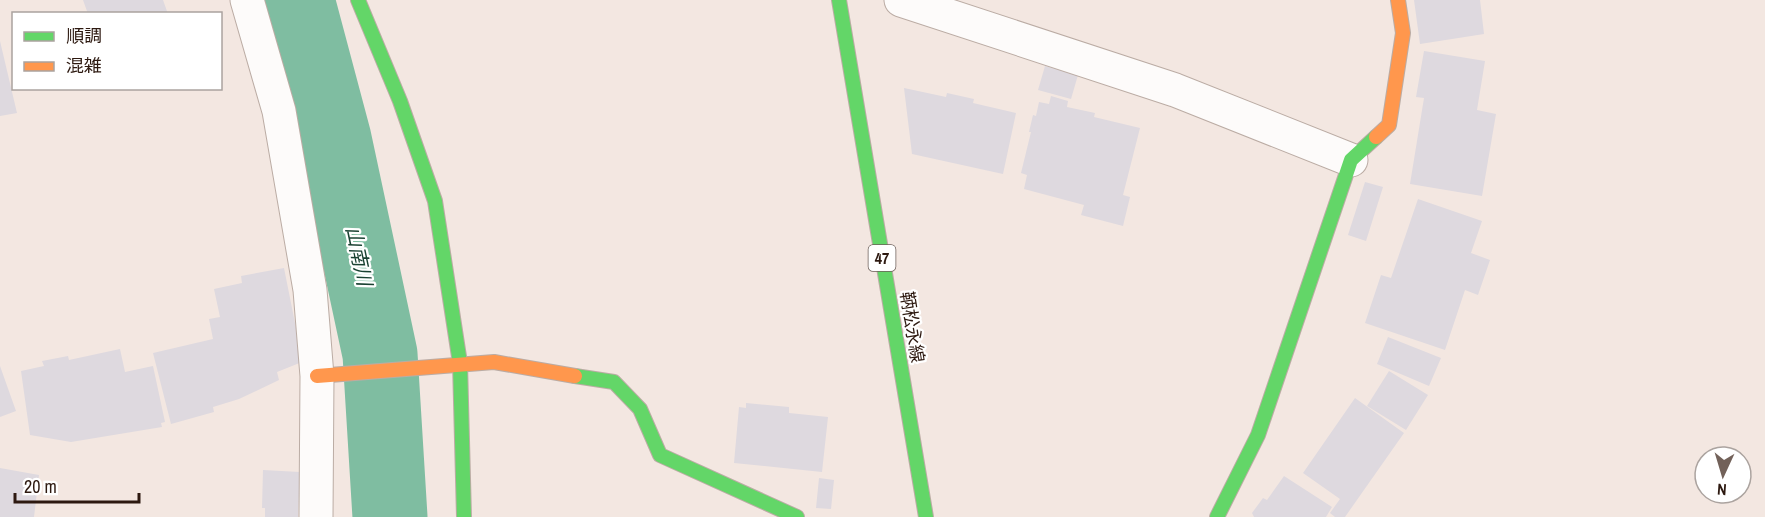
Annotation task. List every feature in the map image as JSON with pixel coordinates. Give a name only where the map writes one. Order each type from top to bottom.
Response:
[{"type":"street","points":[[247,0],[279,111],[326,376],[316,517]]},
{"type":"street","points":[[358,0],[400,101],[435,201],[459,363],[464,517]]},
{"type":"street","name":"鞆松永線","points":[[839,0],[926,517]]},
{"type":"street","points":[[901,0],[1175,90],[1351,160]]},
{"type":"street","points":[[1217,517],[1258,435],[1351,160],[1389,125],[1403,33],[1398,0]]},
{"type":"street","points":[[326,376],[430,368],[459,363],[494,362],[614,382],[640,409],[660,455],[797,517]]},
{"type":"building","points":[[83,0],[163,0],[167,12],[87,12]]},
{"type":"building","points":[[1414,0],[1480,0],[1484,34],[1420,44]]},
{"type":"building","points":[[0,41],[17,113],[0,116]]},
{"type":"building","points":[[1424,51],[1485,61],[1477,110],[1496,114],[1482,196],[1410,184],[1424,98],[1416,97]]},
{"type":"building","points":[[1045,66],[1078,75],[1071,99],[1038,90]]},
{"type":"building","points":[[904,88],[946,97],[947,93],[974,99],[973,103],[1016,113],[1003,174],[912,154]]},
{"type":"building","points":[[1051,96],[1068,101],[1067,107],[1095,113],[1094,117],[1140,128],[1123,195],[1130,197],[1123,226],[1081,215],[1084,205],[1024,189],[1027,175],[1021,173],[1033,115],[1036,116],[1039,102],[1049,104]]},
{"type":"building","points":[[1365,182],[1383,187],[1366,241],[1348,235]]},
{"type":"building","points":[[1418,199],[1482,221],[1471,253],[1490,260],[1478,295],[1465,290],[1445,350],[1365,323],[1381,275],[1391,278]]},
{"type":"building","points":[[284,268],[297,333],[303,332],[307,360],[277,372],[279,380],[239,399],[213,407],[214,412],[171,424],[153,353],[213,339],[209,319],[220,317],[214,289],[242,283],[241,276]]},
{"type":"building","points":[[1388,337],[1441,358],[1429,386],[1377,364]]},
{"type":"building","points":[[120,349],[125,372],[153,366],[165,422],[161,423],[162,427],[71,442],[30,435],[21,371],[44,366],[42,361],[68,356],[69,360]]},
{"type":"building","points":[[0,366],[16,411],[0,417]]},
{"type":"building","points":[[1389,371],[1428,395],[1406,430],[1367,406]]},
{"type":"building","points":[[1355,398],[1404,433],[1345,517],[1335,517],[1330,513],[1340,499],[1303,473]]},
{"type":"building","points":[[746,403],[789,407],[789,413],[828,417],[822,472],[734,463],[739,407],[746,408]]},
{"type":"building","points":[[0,468],[39,475],[34,517],[0,517]]},
{"type":"building","points":[[263,470],[300,472],[298,517],[265,517],[265,508],[262,508]]},
{"type":"building","points":[[1284,476],[1332,507],[1326,517],[1254,517],[1252,513],[1263,498],[1267,500]]},
{"type":"building","points":[[819,478],[834,480],[831,509],[816,508]]},
{"type":"waterway","name":"山南川","points":[[297,0],[334,139],[380,354],[390,517]]},
{"type":"traffic: fast","points":[[358,0],[400,101],[435,201],[460,363],[464,517]]},
{"type":"traffic: fast","points":[[839,0],[926,517]]},
{"type":"traffic: fast","points":[[1217,517],[1258,435],[1351,160],[1376,137]]},
{"type":"traffic: fast","points":[[575,376],[614,382],[640,409],[660,455],[797,517]]},
{"type":"traffic: slow","points":[[1376,137],[1389,125],[1403,33],[1398,0]]},
{"type":"traffic: slow","points":[[317,376],[494,362],[575,376]]}]
